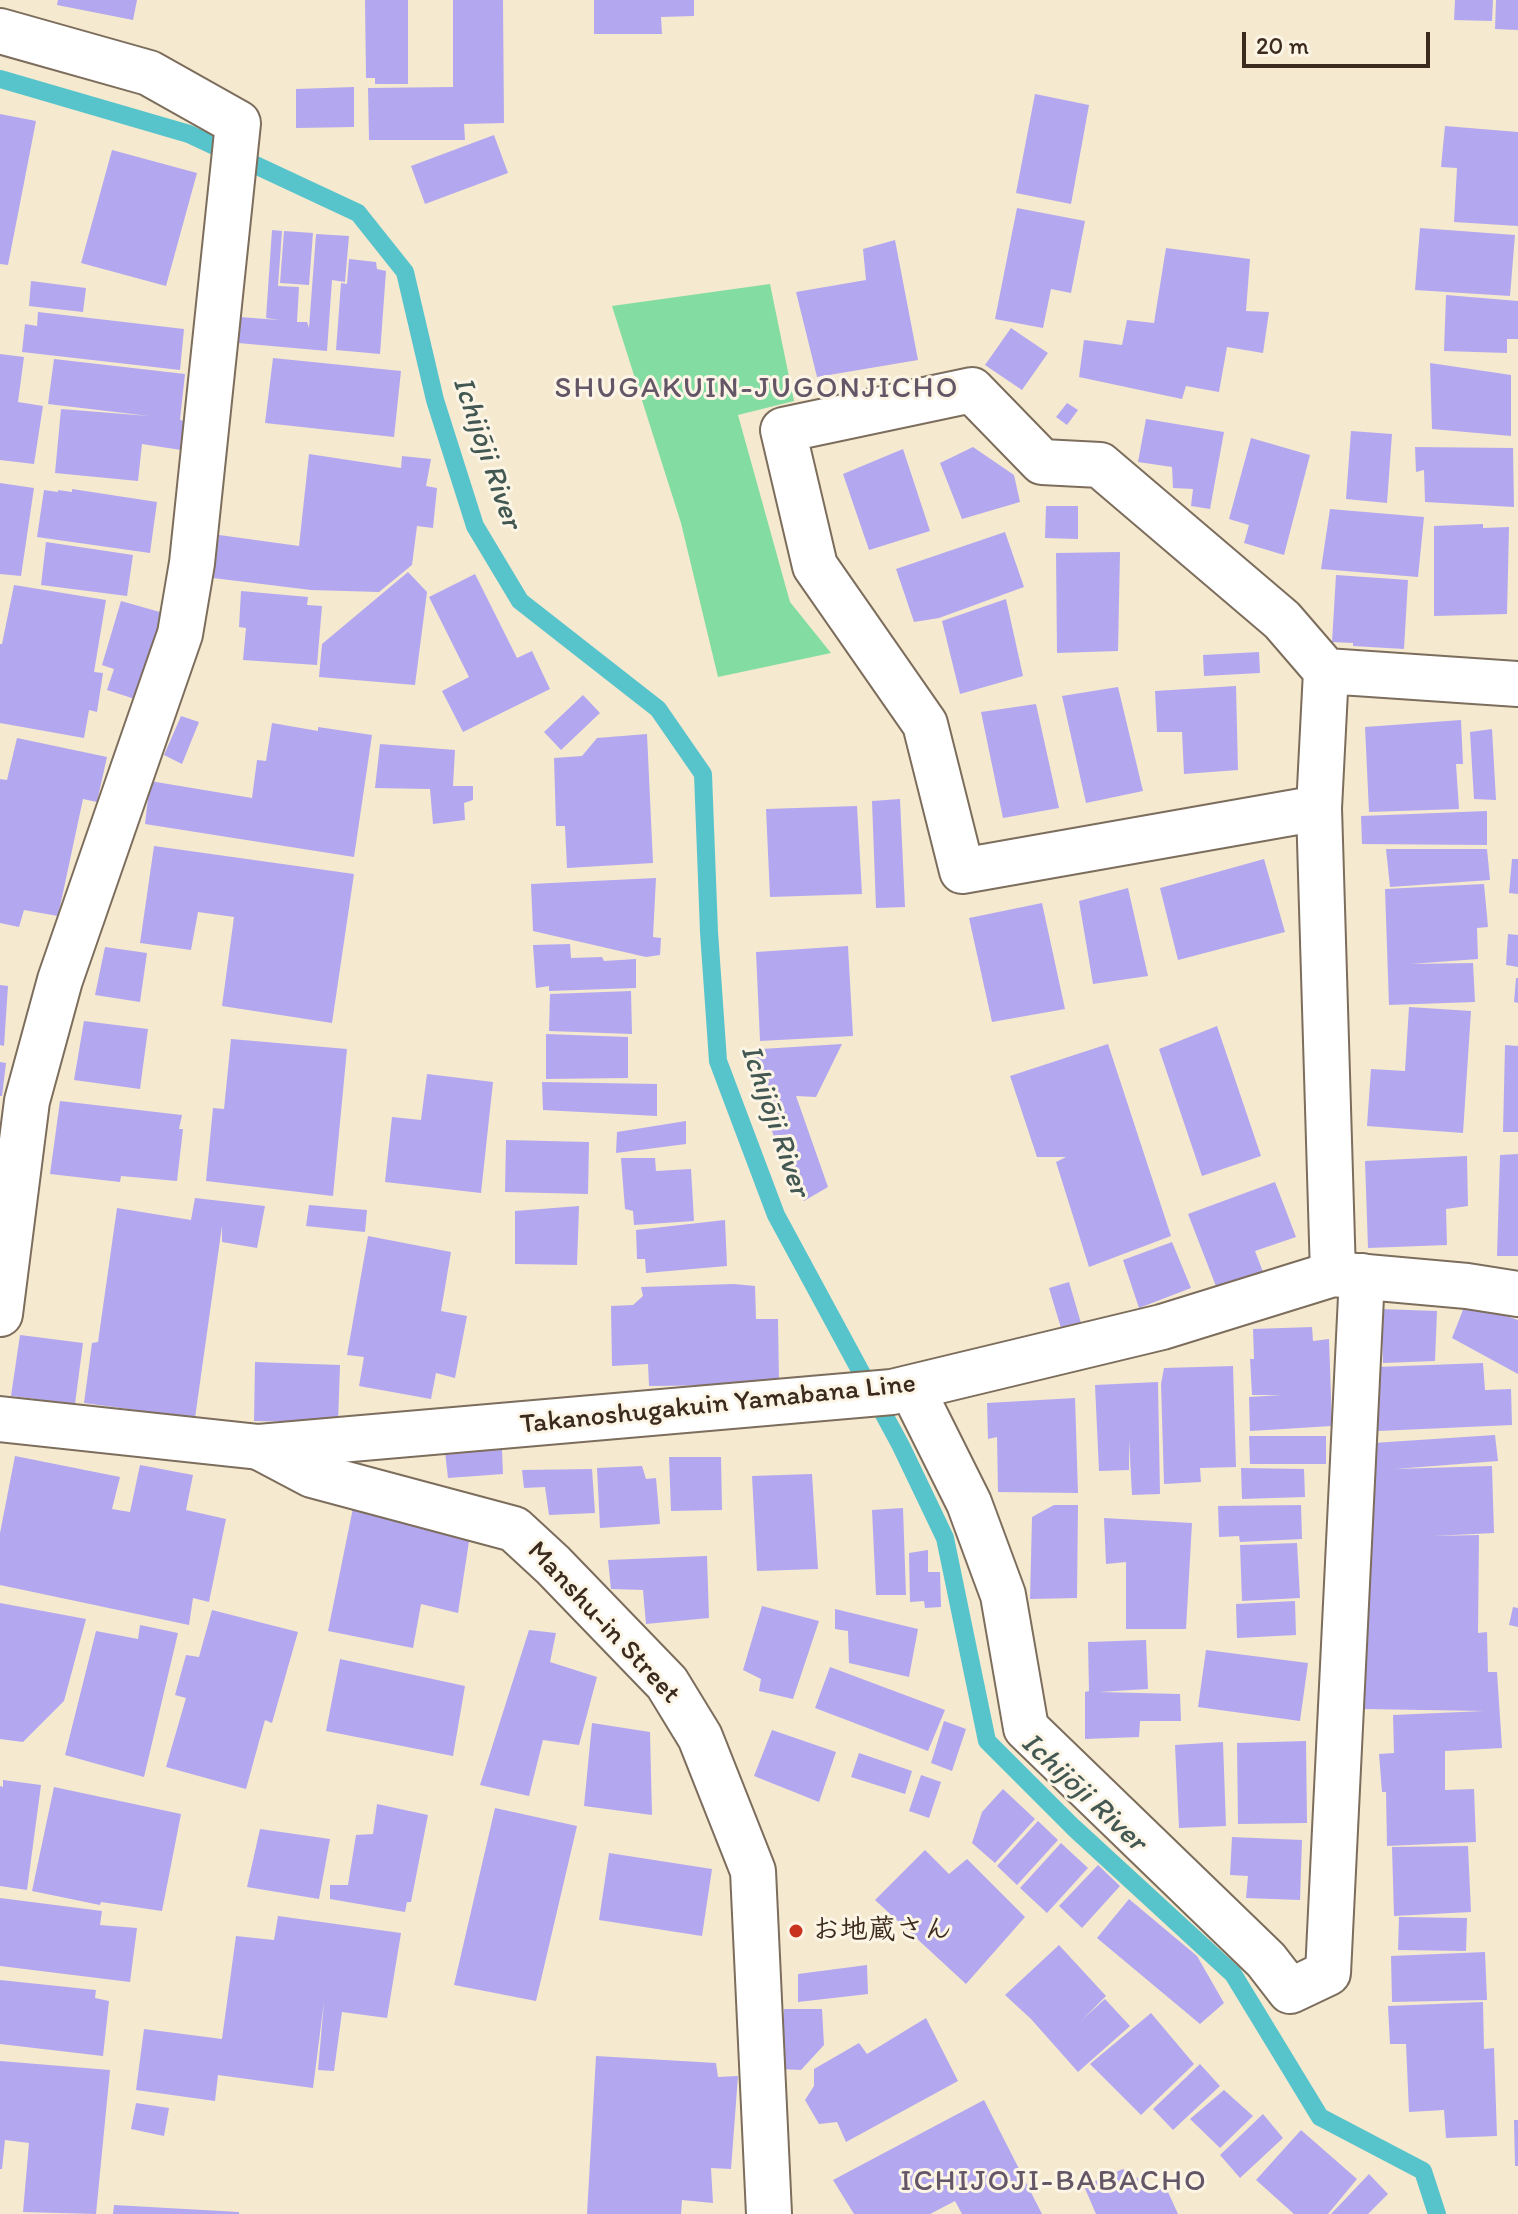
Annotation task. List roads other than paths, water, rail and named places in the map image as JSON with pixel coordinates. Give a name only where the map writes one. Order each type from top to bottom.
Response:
[{"type":"street","points":[[0,31],[149,73],[238,123],[192,563],[180,634],[60,980],[27,1101],[0,1314]]},
{"type":"street","points":[[902,1391],[969,1503],[1003,1595],[1026,1728],[1266,1960],[1290,1991],[1328,1973],[1347,1275],[1319,808],[1326,671],[1282,620],[1100,465],[1042,462],[972,390],[783,430],[815,566],[925,724],[962,871],[1319,808]]},
{"type":"street","points":[[1326,671],[1518,684]]},
{"type":"street","name":"Takanoshugakuin Yamabana Line","points":[[0,1419],[259,1447],[902,1391],[1162,1327],[1347,1275],[1518,1294]]},
{"type":"street","name":"Manshu-in Street","points":[[259,1447],[312,1475],[514,1529],[667,1683],[700,1737],[753,1871],[769,2214]]},
{"type":"waterway","name":"Ichijōji River","points":[[0,79],[189,134],[358,213],[405,272],[435,400],[475,526],[520,601],[658,709],[703,774],[718,1061],[776,1215],[901,1446],[945,1538],[987,1741],[1073,1827],[1233,1974],[1320,2117],[1423,2171],[1437,2214]]},
{"type":"place","name":"お地蔵さん","points":[[796,1931]]},
{"type":"district","name":"SHUGAKUIN-JUGONJICHO","points":[[757,389]]},
{"type":"district","name":"ICHIJOJI-BABACHO","points":[[1054,2182]]}]
